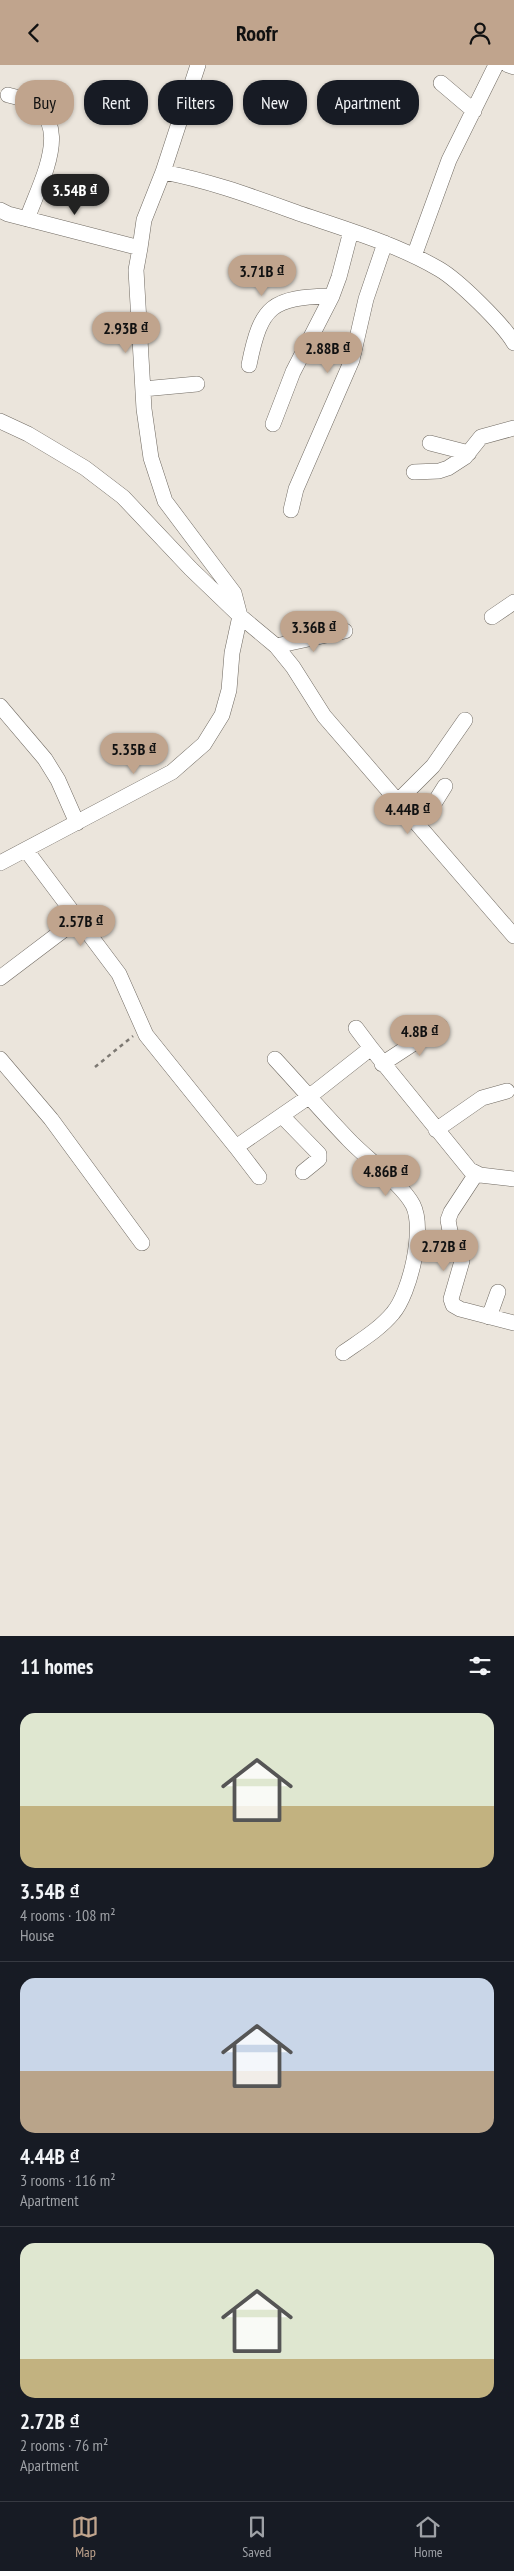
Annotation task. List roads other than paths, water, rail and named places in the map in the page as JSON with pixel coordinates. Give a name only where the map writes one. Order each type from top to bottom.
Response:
[{"type":"street","points":[[0,863],[172,772],[199,749],[216,725],[226,703],[232,653],[240,616],[234,593],[165,501],[151,458],[143,389],[136,271],[144,220],[164,172],[198,65]]},
{"type":"street","points":[[414,256],[449,160],[496,65]]},
{"type":"street","points":[[508,65],[514,67]]},
{"type":"street","points":[[441,83],[474,111]]},
{"type":"street","points":[[8,95],[22,98],[36,106],[48,118],[53,139],[27,219]]},
{"type":"street","points":[[164,172],[201,179],[385,243],[414,256],[440,270],[512,338]]},
{"type":"street","points":[[0,210],[27,219],[140,248]]},
{"type":"street","points":[[273,424],[294,372],[332,296],[351,231]]},
{"type":"street","points":[[291,510],[296,489],[352,360],[366,299],[385,243]]},
{"type":"street","points":[[249,365],[258,325],[268,311],[281,302],[296,297],[332,296]]},
{"type":"street","points":[[143,389],[197,384]]},
{"type":"street","points":[[0,421],[28,434],[85,468],[123,497],[191,569],[240,616],[276,646],[294,667],[324,716],[514,936]]},
{"type":"street","points":[[414,472],[439,471],[448,468],[459,463],[481,437],[514,428]]},
{"type":"street","points":[[430,443],[469,453]]},
{"type":"street","points":[[492,617],[514,602]]},
{"type":"street","points":[[276,646],[345,631]]},
{"type":"street","points":[[0,706],[45,759],[58,780],[77,823]]},
{"type":"street","points":[[398,801],[432,766],[465,720]]},
{"type":"street","points":[[415,821],[430,810],[444,786]]},
{"type":"street","points":[[26,850],[119,974],[128,991],[142,1029],[259,1177]]},
{"type":"street","points":[[0,978],[78,919]]},
{"type":"street","points":[[382,1064],[440,1025]]},
{"type":"street","points":[[356,1028],[382,1064],[436,1130],[476,1174],[513,1176]]},
{"type":"street","points":[[236,1147],[310,1096],[371,1048]]},
{"type":"street","points":[[0,1059],[51,1119],[142,1243]]},
{"type":"street","points":[[275,1059],[350,1141],[409,1199],[416,1214],[418,1225],[407,1287],[399,1305],[387,1320],[343,1353]]},
{"type":"street","points":[[436,1130],[475,1102],[507,1091]]},
{"type":"street","points":[[282,1116],[319,1154],[319,1159],[303,1172]]},
{"type":"street","points":[[476,1174],[451,1212],[448,1220],[450,1231],[462,1261],[451,1299],[453,1305],[460,1309],[514,1323]]},
{"type":"street","points":[[489,1317],[498,1292]]}]
